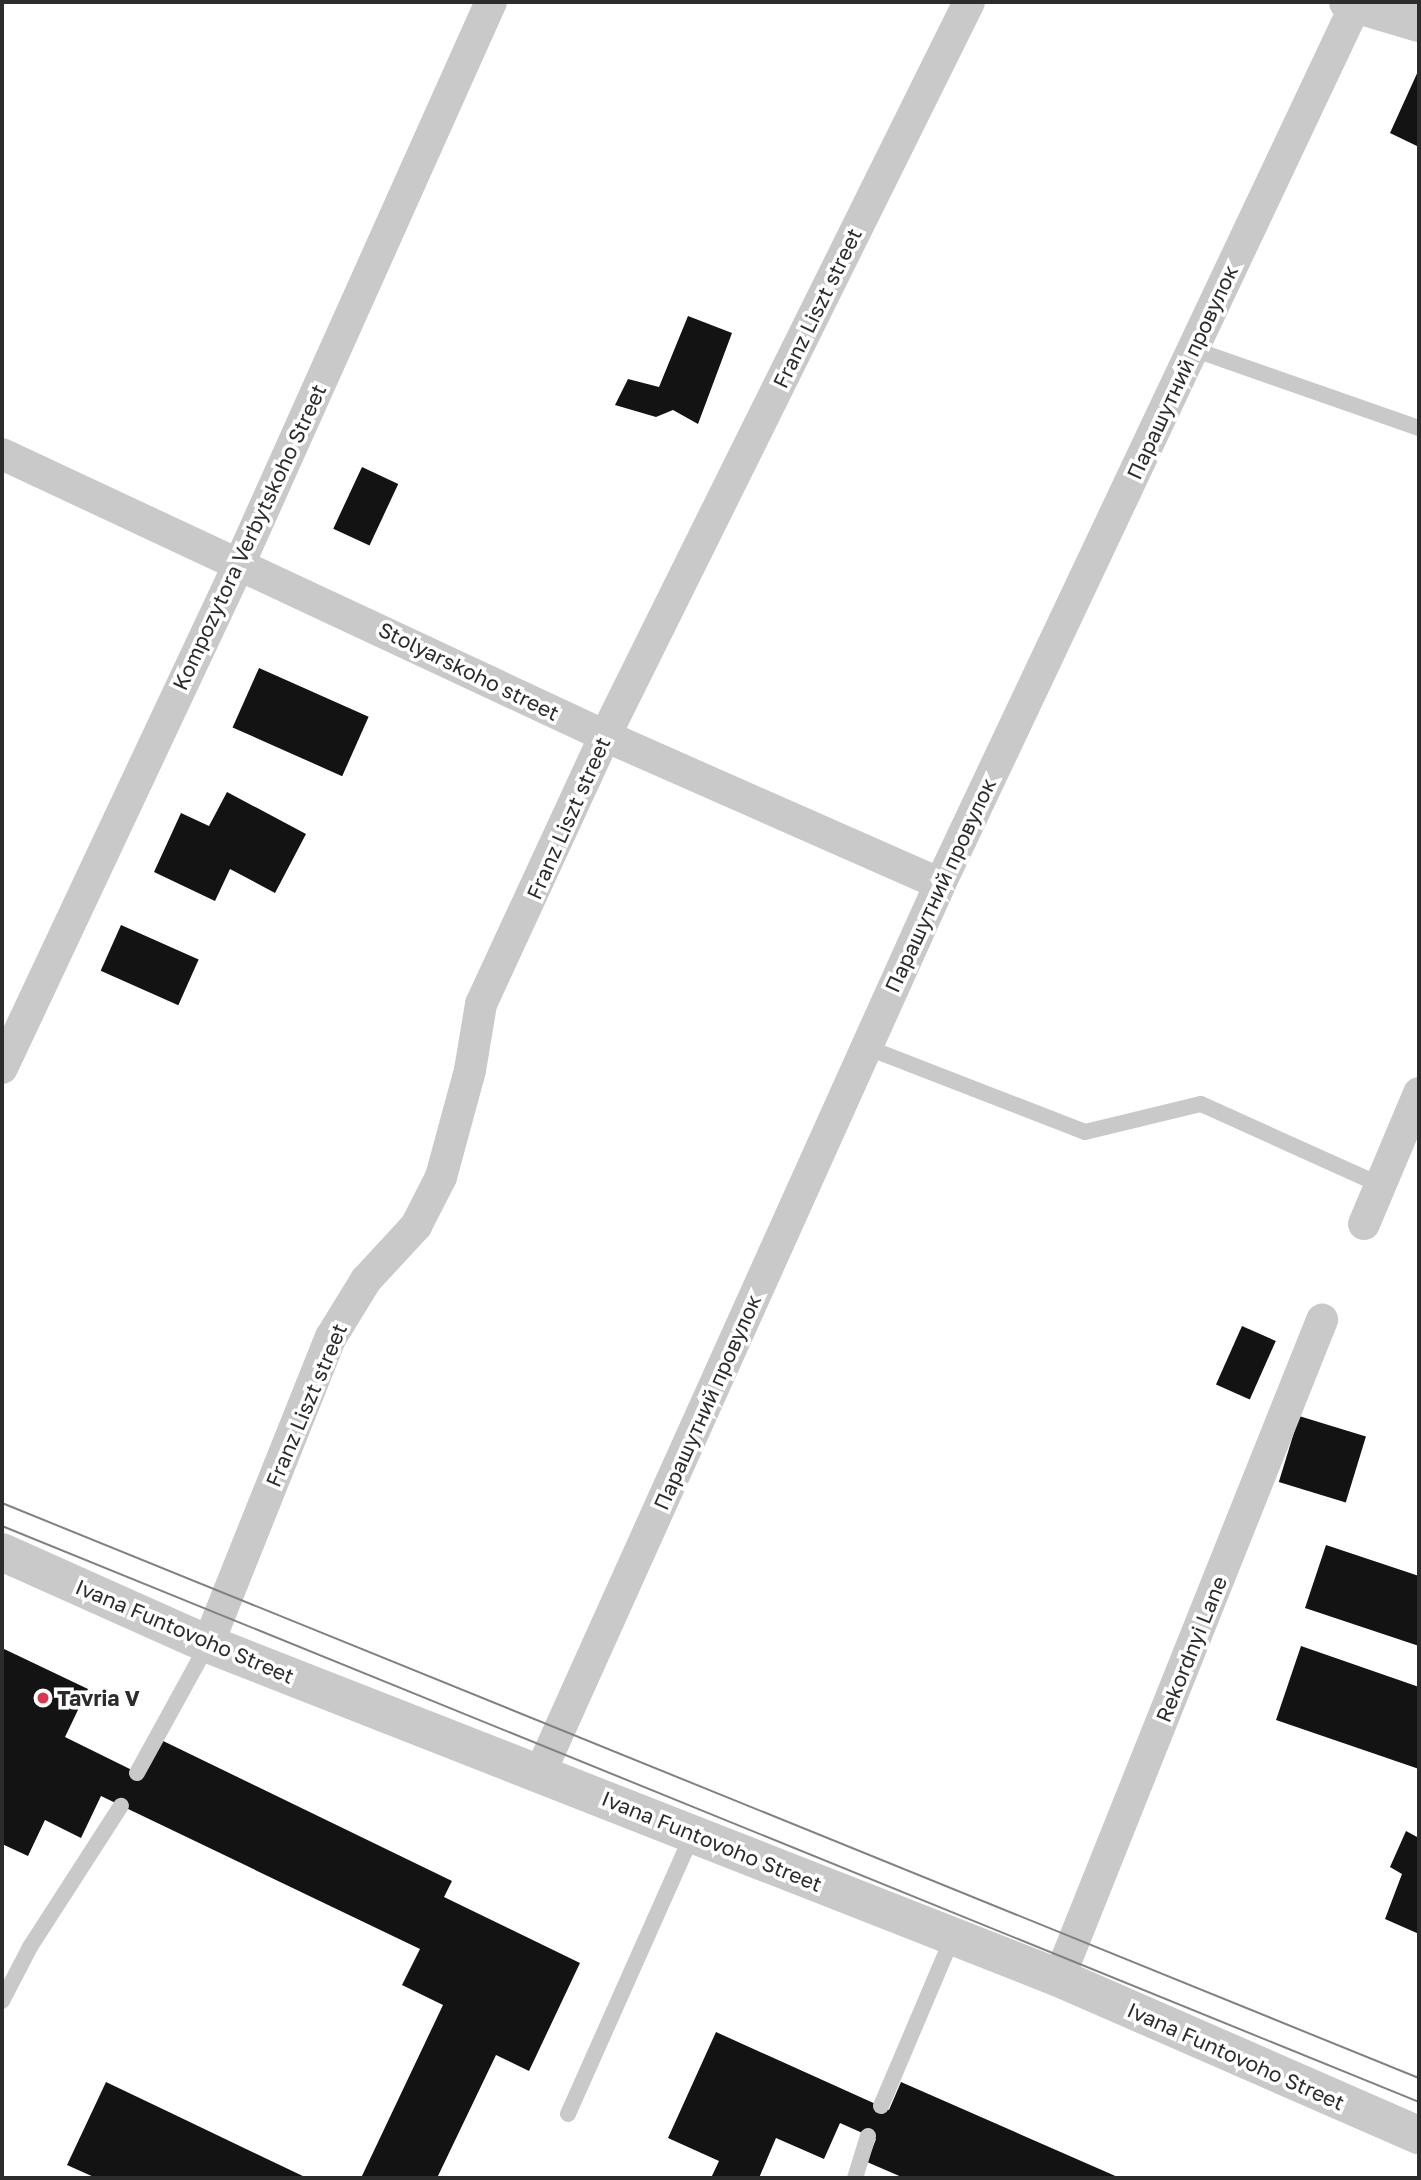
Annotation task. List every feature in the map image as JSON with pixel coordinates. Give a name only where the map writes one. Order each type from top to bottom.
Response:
[{"type":"street","name":"Kompozytora Verbytskoho Street","points":[[2,1069],[240,562],[491,2]]},
{"type":"street","name":"Franz Liszt street","points":[[208,1644],[331,1337],[366,1280],[416,1226],[441,1177],[470,1070],[481,1004],[605,736],[969,2]]},
{"type":"street","points":[[1353,3],[1419,23]]},
{"type":"street","name":"Парашутний провулок","points":[[540,1773],[940,884],[1353,3]]},
{"type":"street","name":"Stolyarskoho street","points":[[2,454],[240,562],[605,736],[940,884]]},
{"type":"street","points":[[1364,1224],[1419,1093]]},
{"type":"street","name":"Rekordnyi Lane","points":[[1059,1978],[1322,1320]]},
{"type":"street","name":"Ivana Funtovoho Street","points":[[2,1552],[208,1644],[1059,1978],[1419,2136]]},
{"type":"lane","points":[[1193,349],[1419,428]]},
{"type":"lane","points":[[866,1047],[1085,1132],[1201,1104],[1380,1185]]},
{"type":"lane","points":[[137,1773],[155,1733],[175,1712],[208,1644]]},
{"type":"lane","points":[[2,2001],[30,1947],[121,1806]]},
{"type":"lane","points":[[568,2114],[692,1833]]},
{"type":"lane","points":[[881,2106],[953,1936]]},
{"type":"lane","points":[[855,2178],[868,2136]]},
{"type":"building","points":[[1419,69],[1419,147],[1390,133]]},
{"type":"building","points":[[688,316],[732,333],[698,424],[673,410],[656,417],[615,405],[628,379],[659,387]]},
{"type":"building","points":[[362,467],[398,484],[370,546],[333,529]]},
{"type":"building","points":[[259,668],[369,717],[342,776],[233,727]]},
{"type":"building","points":[[227,792],[306,834],[275,893],[230,869],[215,901],[154,872],[181,813],[209,826]]},
{"type":"building","points":[[121,925],[199,960],[178,1005],[101,971]]},
{"type":"building","points":[[1242,1326],[1276,1341],[1250,1400],[1216,1384]]},
{"type":"building","points":[[1299,1416],[1366,1436],[1346,1502],[1279,1482]]},
{"type":"building","points":[[1326,1545],[1419,1576],[1419,1646],[1305,1608]]},
{"type":"building","points":[[1301,1646],[1419,1687],[1419,1769],[1276,1720]]},
{"type":"building","points":[[2,1648],[88,1689],[65,1737],[140,1774],[157,1738],[452,1881],[444,1897],[580,1963],[529,2071],[496,2055],[437,2178],[361,2178],[443,2005],[402,1985],[420,1949],[101,1796],[81,1838],[45,1820],[28,1856],[2,1844]]},
{"type":"building","points":[[1406,1831],[1419,1838],[1419,1934],[1385,1919],[1402,1874],[1390,1867]]},
{"type":"building","points":[[716,2032],[889,2110],[901,2082],[1120,2178],[904,2178],[867,2162],[876,2139],[840,2123],[824,2159],[776,2138],[759,2178],[711,2178],[719,2161],[668,2138]]},
{"type":"building","points":[[106,2082],[307,2178],[96,2178],[67,2165]]},
{"type":"tram line","points":[[2,1503],[1419,2078]]},
{"type":"tram line","points":[[2,1526],[1419,2102]]},
{"type":"place","name":"Tavria V","points":[[43,1698]]}]
